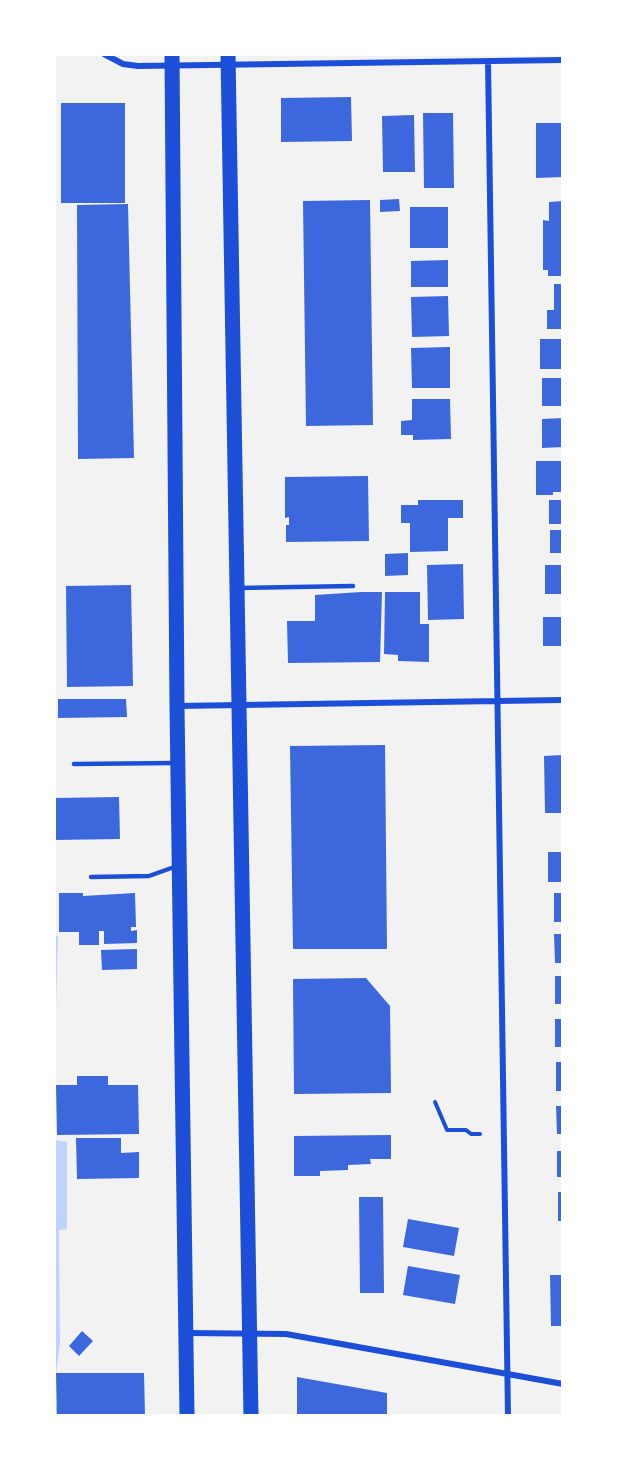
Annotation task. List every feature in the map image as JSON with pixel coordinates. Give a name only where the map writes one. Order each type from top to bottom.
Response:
[{"type":"main road","points":[[228,59],[237,705],[251,1416]]},
{"type":"main road","points":[[172,60],[177,706],[188,1416]]},
{"type":"street","points":[[104,54],[123,63],[228,59],[563,60]]},
{"type":"street","points":[[488,61],[508,1416]]},
{"type":"street","points":[[177,706],[563,700]]},
{"type":"street","points":[[187,1333],[250,1331],[286,1334],[563,1384]]},
{"type":"lane","points":[[236,588],[352,586]]},
{"type":"lane","points":[[74,764],[178,763]]},
{"type":"lane","points":[[91,877],[149,876],[179,865]]},
{"type":"path","points":[[435,1102],[447,1130],[466,1130],[471,1134],[480,1134]]},
{"type":"water","points":[[54,935],[58,936],[54,1082]]},
{"type":"water","points":[[54,1140],[67,1142],[67,1229],[59,1230],[60,1343],[56,1375],[57,1416],[54,1416]]},
{"type":"building","points":[[351,97],[352,141],[281,142],[281,98]]},
{"type":"building","points":[[61,103],[125,103],[125,203],[61,203]]},
{"type":"building","points":[[423,113],[453,113],[454,188],[424,188]]},
{"type":"building","points":[[414,115],[415,172],[383,172],[382,116]]},
{"type":"building","points":[[536,123],[563,123],[563,177],[536,178]]},
{"type":"building","points":[[399,199],[400,211],[380,212],[380,200]]},
{"type":"building","points":[[370,200],[373,425],[306,426],[303,201]]},
{"type":"building","points":[[563,201],[563,276],[548,276],[548,270],[543,270],[543,220],[549,221],[549,202]]},
{"type":"building","points":[[128,204],[134,458],[78,459],[77,205]]},
{"type":"building","points":[[410,207],[448,207],[448,248],[410,248]]},
{"type":"building","points":[[448,260],[448,287],[411,287],[411,261]]},
{"type":"building","points":[[554,284],[563,284],[563,329],[547,329],[547,310],[554,310]]},
{"type":"building","points":[[448,296],[449,336],[412,337],[411,297]]},
{"type":"building","points":[[540,339],[563,339],[563,369],[540,369]]},
{"type":"building","points":[[450,347],[450,388],[412,388],[411,348]]},
{"type":"building","points":[[542,378],[563,378],[563,406],[542,406]]},
{"type":"building","points":[[412,399],[450,399],[451,439],[413,440],[413,435],[401,435],[401,421],[412,420]]},
{"type":"building","points":[[563,418],[563,447],[542,448],[542,419]]},
{"type":"building","points":[[536,461],[563,461],[563,492],[553,492],[553,495],[536,495]]},
{"type":"building","points":[[368,476],[369,541],[286,542],[286,525],[289,525],[289,517],[285,518],[285,477]]},
{"type":"building","points":[[418,500],[463,500],[463,518],[448,518],[448,551],[410,552],[410,523],[401,523],[401,505],[418,505]]},
{"type":"building","points":[[549,500],[563,500],[563,524],[549,524]]},
{"type":"building","points":[[550,530],[563,530],[563,553],[550,553]]},
{"type":"building","points":[[408,553],[408,575],[385,576],[385,554]]},
{"type":"building","points":[[463,564],[464,619],[428,620],[427,565]]},
{"type":"building","points":[[545,565],[563,565],[563,594],[545,594]]},
{"type":"building","points":[[131,585],[133,686],[67,687],[66,586]]},
{"type":"building","points":[[382,592],[380,662],[288,663],[287,621],[315,621],[315,595]]},
{"type":"building","points":[[385,592],[420,592],[420,624],[429,624],[429,662],[398,661],[398,655],[384,654]]},
{"type":"building","points":[[543,617],[563,617],[563,646],[543,646]]},
{"type":"building","points":[[58,699],[126,699],[127,717],[58,718]]},
{"type":"building","points":[[385,745],[387,949],[293,949],[290,746]]},
{"type":"building","points":[[563,755],[563,813],[545,813],[544,756]]},
{"type":"building","points":[[119,797],[120,839],[54,840],[54,798]]},
{"type":"building","points":[[548,852],[563,852],[563,882],[548,882]]},
{"type":"building","points":[[59,893],[83,893],[83,896],[135,893],[136,927],[131,927],[131,931],[137,930],[137,943],[104,944],[104,931],[99,931],[99,945],[79,945],[79,932],[59,932]]},
{"type":"building","points":[[554,893],[563,893],[563,922],[554,922]]},
{"type":"building","points":[[554,934],[563,934],[563,963],[555,963]]},
{"type":"building","points":[[137,949],[137,969],[102,970],[101,950]]},
{"type":"building","points":[[555,976],[563,976],[563,1004],[555,1004]]},
{"type":"building","points":[[366,978],[390,1006],[391,1093],[294,1094],[293,979]]},
{"type":"building","points":[[555,1019],[563,1019],[563,1047],[555,1047]]},
{"type":"building","points":[[556,1062],[563,1062],[563,1091],[556,1091]]},
{"type":"building","points":[[77,1076],[108,1076],[108,1085],[138,1085],[139,1134],[57,1135],[56,1085],[77,1085]]},
{"type":"building","points":[[556,1106],[563,1106],[563,1134],[557,1134]]},
{"type":"building","points":[[391,1135],[391,1159],[370,1159],[371,1164],[348,1165],[348,1170],[320,1171],[320,1176],[294,1176],[294,1136]]},
{"type":"building","points":[[76,1138],[121,1138],[121,1153],[139,1152],[139,1178],[77,1179]]},
{"type":"building","points":[[557,1151],[563,1151],[563,1177],[557,1177]]},
{"type":"building","points":[[558,1192],[563,1192],[563,1221],[558,1221]]},
{"type":"building","points":[[359,1197],[383,1197],[384,1293],[360,1293]]},
{"type":"building","points":[[408,1219],[459,1228],[454,1256],[403,1247]]},
{"type":"building","points":[[408,1266],[460,1275],[455,1304],[403,1295]]},
{"type":"building","points":[[550,1275],[563,1275],[563,1326],[551,1326]]},
{"type":"building","points":[[82,1331],[93,1341],[79,1356],[69,1346]]},
{"type":"building","points":[[56,1373],[144,1373],[145,1416],[57,1416]]},
{"type":"building","points":[[297,1377],[387,1393],[387,1416],[297,1416]]}]
